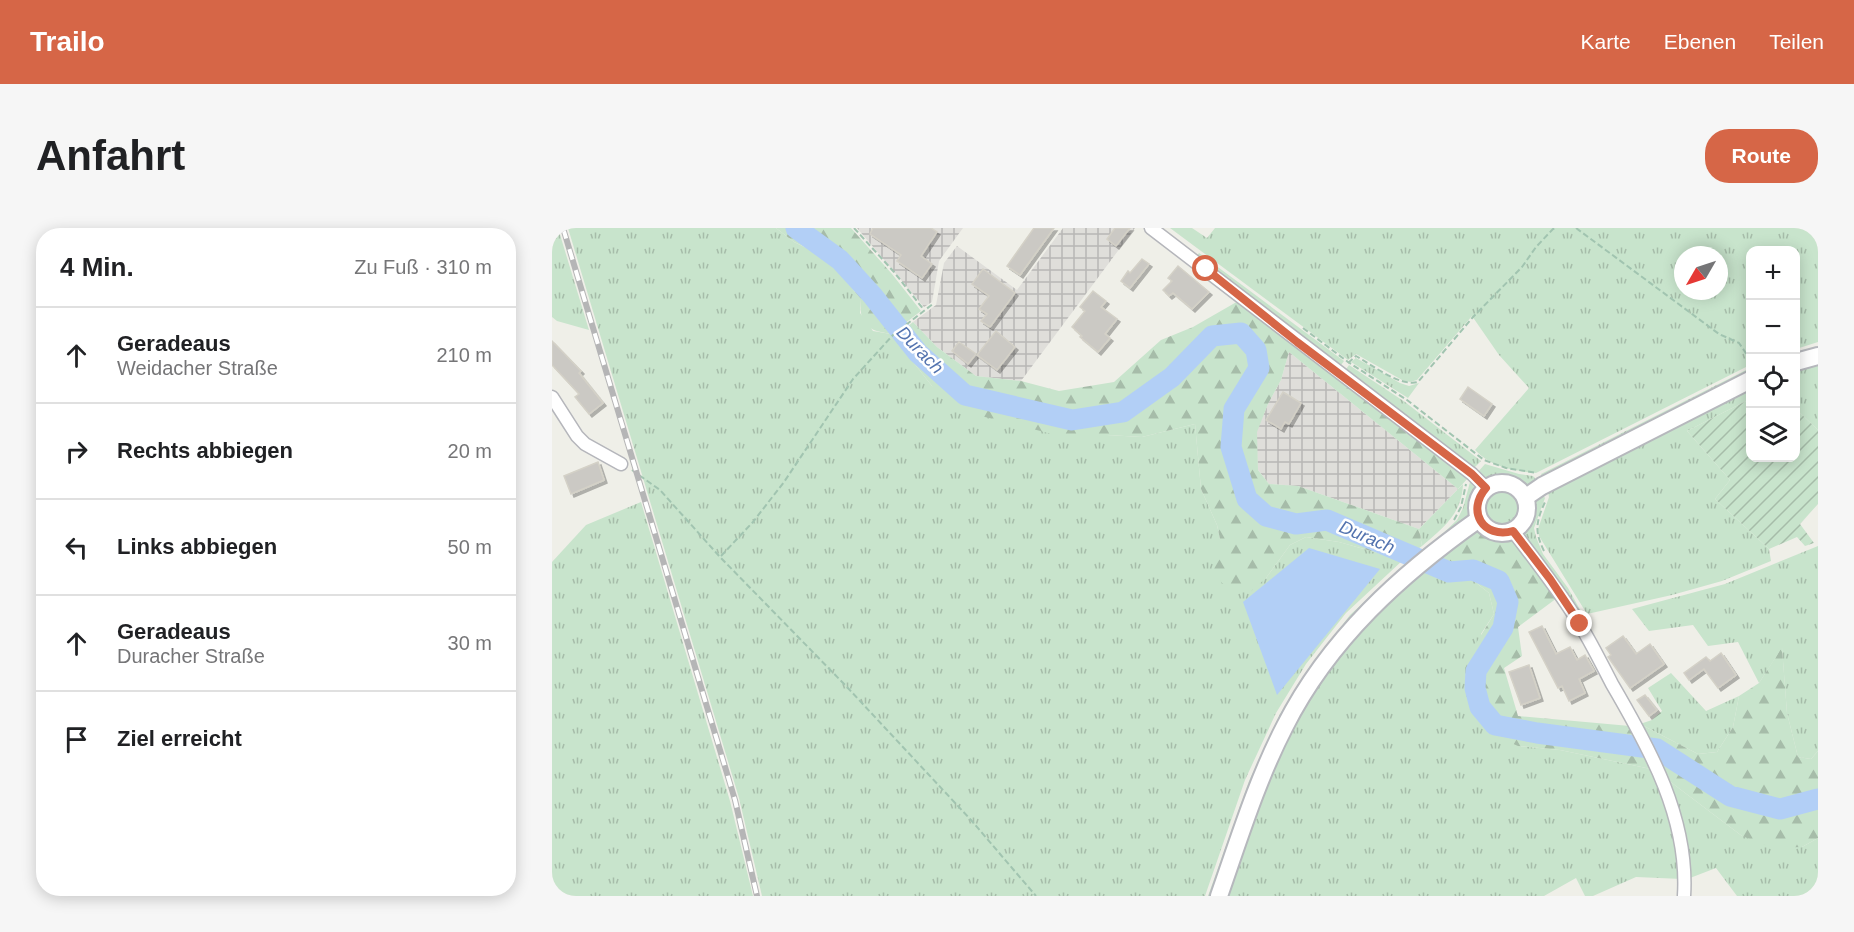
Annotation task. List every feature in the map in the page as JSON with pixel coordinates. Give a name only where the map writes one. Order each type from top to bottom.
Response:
[{"type":"street","points":[[1151,228],[1472,474],[1486,488]]},
{"type":"street","points":[[1800,361],[1818,356]]},
{"type":"street","points":[[1526,497],[1542,486],[1746,382]]},
{"type":"street","points":[[552,397],[577,436],[585,444],[621,464]]},
{"type":"street","points":[[1500,482],[1508,483],[1521,490],[1526,497],[1528,513],[1525,520],[1513,531],[1498,533],[1490,530],[1479,519],[1477,502],[1486,488],[1500,482]]},
{"type":"street","points":[[1219,896],[1257,788],[1285,725],[1315,676],[1361,617],[1441,546],[1479,519]]},
{"type":"street","points":[[1513,531],[1578,620],[1639,733],[1662,781],[1680,831],[1685,879],[1684,896]]},
{"type":"path","points":[[854,228],[894,272],[924,311]]},
{"type":"path","points":[[1339,373],[1356,356],[1401,381],[1410,384],[1418,382],[1473,317],[1522,267],[1536,247],[1553,229],[1557,228]]},
{"type":"path","points":[[1576,228],[1719,334],[1739,343],[1747,354]]},
{"type":"path","points":[[720,557],[753,522],[784,482],[853,379],[893,335],[934,303]]},
{"type":"path","points":[[1301,327],[1348,362],[1407,400],[1484,460],[1506,468],[1536,473],[1547,497],[1536,529],[1537,537],[1545,553]]},
{"type":"path","points":[[1449,525],[1461,507],[1465,485],[1484,460]]},
{"type":"path","points":[[621,464],[647,479],[660,490],[720,557],[817,655],[971,820],[1036,896]]},
{"type":"shaded area","points":[[857,228],[963,228],[939,261],[932,302],[924,307]]},
{"type":"shaded area","points":[[1063,228],[1135,228],[1021,381],[976,376],[937,347],[913,322],[936,305],[944,263],[957,246],[1017,290]]},
{"type":"shaded area","points":[[1289,352],[1458,489],[1419,529],[1298,486],[1269,484],[1258,470],[1256,432],[1281,380]]},
{"type":"green space","points":[[552,228],[558,228],[589,330],[557,321],[552,317]]},
{"type":"green space","points":[[568,228],[776,228],[794,242],[817,253],[835,268],[861,299],[860,313],[873,331],[891,334],[932,386],[1107,435],[1142,437],[1195,424],[1201,489],[1217,525],[1220,539],[1266,578],[1290,545],[1306,537],[1339,542],[1403,560],[1346,613],[1306,664],[1276,713],[1245,780],[1205,896],[762,896],[739,798]]},
{"type":"green space","points":[[776,228],[851,228],[921,311],[891,334],[870,328],[861,315],[861,299],[835,268],[818,253],[794,242]]},
{"type":"green space","points":[[1170,228],[1192,228],[1207,238],[1215,228],[1818,228],[1818,342],[1800,348],[1800,246],[1746,246],[1746,367],[1536,473],[1496,464],[1475,450],[1529,388],[1499,355],[1472,316],[1417,380],[1410,382],[1402,380],[1356,354],[1348,360]]},
{"type":"green space","points":[[1199,253],[1344,361],[1339,368],[1196,257]]},
{"type":"green space","points":[[1240,300],[1468,478],[1458,489],[1289,352],[1281,380],[1257,432],[1258,470],[1269,484],[1298,486],[1419,529],[1422,546],[1403,560],[1339,542],[1306,537],[1290,545],[1266,578],[1249,593],[1222,583],[1212,570],[1220,539],[1217,525],[1201,489],[1195,424],[1142,437],[1107,435],[1068,438],[977,415],[952,403],[932,386],[894,338],[913,322],[937,347],[976,376],[1021,381],[1059,391],[1114,382],[1161,340],[1193,327]]},
{"type":"green space","points":[[1356,358],[1400,383],[1409,386],[1419,383],[1408,398],[1351,362]]},
{"type":"green space","points":[[1818,362],[1818,430],[1800,413],[1800,368]]},
{"type":"green space","points":[[1349,365],[1405,402],[1481,461],[1473,469],[1344,372]]},
{"type":"green space","points":[[1746,370],[1746,377],[1544,481],[1541,474]]},
{"type":"green space","points":[[1746,389],[1746,401],[1687,431],[1730,480],[1715,499],[1769,549],[1771,561],[1722,581],[1587,614],[1539,536],[1538,529],[1549,497],[1548,492]]},
{"type":"green space","points":[[1746,401],[1746,462],[1800,462],[1800,413],[1818,430],[1818,504],[1800,524],[1814,543],[1805,546],[1797,537],[1769,549],[1715,499],[1730,480],[1687,431]]},
{"type":"green space","points":[[1485,464],[1533,476],[1538,482],[1526,488],[1508,478],[1498,478],[1487,482],[1477,473]]},
{"type":"green space","points":[[1470,482],[1477,490],[1470,506],[1472,516],[1437,541],[1457,520]]},
{"type":"green space","points":[[1463,484],[1459,504],[1450,520],[1422,546],[1419,529]]},
{"type":"green space","points":[[1502,488],[1510,489],[1516,494],[1521,500],[1521,516],[1516,522],[1510,527],[1502,528],[1494,527],[1488,522],[1483,516],[1482,508],[1483,500],[1488,494],[1494,489]]},
{"type":"green space","points":[[1543,495],[1545,498],[1534,528],[1536,537],[1543,554],[1568,588],[1583,615],[1580,617],[1521,532],[1527,526],[1530,518],[1532,501]]},
{"type":"green space","points":[[641,502],[730,801],[753,896],[552,896],[552,562],[586,525]]},
{"type":"green space","points":[[1481,529],[1494,537],[1510,538],[1557,598],[1518,627],[1522,656],[1504,668],[1518,716],[1630,726],[1651,769],[1560,750],[1518,746],[1491,734],[1475,715],[1466,695],[1465,661],[1494,614],[1489,593],[1470,578],[1440,577],[1430,565]]},
{"type":"green space","points":[[1818,546],[1818,751],[1811,759],[1798,757],[1787,713],[1782,648],[1759,683],[1738,642],[1708,646],[1693,625],[1649,631],[1632,609],[1725,584]]},
{"type":"green space","points":[[1406,563],[1408,565],[1311,673],[1214,896],[1208,896],[1249,781],[1280,714],[1310,667],[1350,615]]},
{"type":"green space","points":[[1430,565],[1440,577],[1470,578],[1489,593],[1494,614],[1481,634],[1518,746],[1560,750],[1651,769],[1676,833],[1682,879],[1636,877],[1593,896],[1585,896],[1576,878],[1544,896],[1226,896],[1265,790],[1292,728],[1322,679],[1368,622]]},
{"type":"green space","points":[[1782,647],[1787,713],[1798,757],[1811,759],[1818,751],[1818,838],[1802,847],[1773,848],[1742,836],[1668,780],[1640,724],[1698,754],[1717,752],[1733,727],[1739,696],[1759,683]]},
{"type":"green space","points":[[1671,673],[1706,711],[1739,696],[1733,727],[1717,752],[1698,754],[1640,724],[1652,720],[1662,711],[1648,688]]},
{"type":"green space","points":[[1668,780],[1742,836],[1802,847],[1818,838],[1818,896],[1737,896],[1716,868],[1690,878],[1685,831]]},
{"type":"water","points":[[1309,548],[1380,569],[1277,695],[1243,602]]},
{"type":"building","points":[[873,228],[931,228],[937,232],[921,256],[932,264],[922,278],[897,261],[901,255],[870,234]]},
{"type":"building","points":[[1034,228],[1054,228],[1020,275],[1007,266]]},
{"type":"building","points":[[1115,228],[1130,228],[1116,246],[1107,239]]},
{"type":"building","points":[[1142,259],[1149,264],[1130,288],[1121,281],[1128,271],[1130,273]]},
{"type":"building","points":[[1178,266],[1209,292],[1192,309],[1173,293],[1169,296],[1163,290],[1172,281],[1168,278]]},
{"type":"building","points":[[983,269],[1015,293],[990,327],[981,321],[987,314],[979,309],[989,296],[972,284]]},
{"type":"building","points":[[1093,291],[1106,301],[1101,307],[1117,319],[1105,334],[1110,338],[1098,352],[1072,327],[1085,311],[1080,307]]},
{"type":"building","points":[[996,331],[1015,347],[997,370],[977,355]]},
{"type":"building","points":[[552,341],[581,371],[579,373],[603,403],[589,414],[575,397],[579,394],[552,365]]},
{"type":"building","points":[[959,342],[976,354],[968,364],[952,351]]},
{"type":"building","points":[[1468,387],[1492,404],[1484,416],[1460,399]]},
{"type":"building","points":[[1283,392],[1301,403],[1289,424],[1285,422],[1281,429],[1266,420]]},
{"type":"building","points":[[598,462],[604,480],[571,494],[564,476]]},
{"type":"building","points":[[1542,626],[1556,654],[1570,647],[1577,660],[1585,655],[1594,671],[1579,679],[1585,693],[1569,701],[1562,686],[1558,688],[1529,632]]},
{"type":"building","points":[[1623,636],[1636,654],[1650,644],[1664,664],[1630,688],[1608,657],[1611,655],[1606,648]]},
{"type":"building","points":[[1721,653],[1736,675],[1718,688],[1704,669],[1689,680],[1684,673],[1706,657],[1710,661]]},
{"type":"building","points":[[1529,665],[1540,698],[1521,705],[1509,672]]},
{"type":"building","points":[[1645,695],[1657,710],[1649,716],[1637,700]]},
{"type":"waterway","name":"Durach","points":[[796,228],[840,260],[872,295],[918,353],[965,395],[1072,420],[1123,412],[1172,377],[1212,336],[1241,333],[1256,350],[1259,368],[1234,409],[1231,447],[1247,499],[1266,516],[1296,524],[1327,520],[1449,572],[1473,570],[1499,581],[1508,602],[1503,628],[1476,671],[1475,688],[1480,707],[1495,725],[1657,749],[1730,796],[1780,809],[1818,799]]},
{"type":"railway","points":[[563,228],[735,800],[757,896]]},
{"type":"route","points":[[1206,269],[1297,342],[1472,474],[1486,488],[1477,502],[1479,519],[1484,526],[1498,533],[1513,531],[1550,579],[1580,624]]}]
